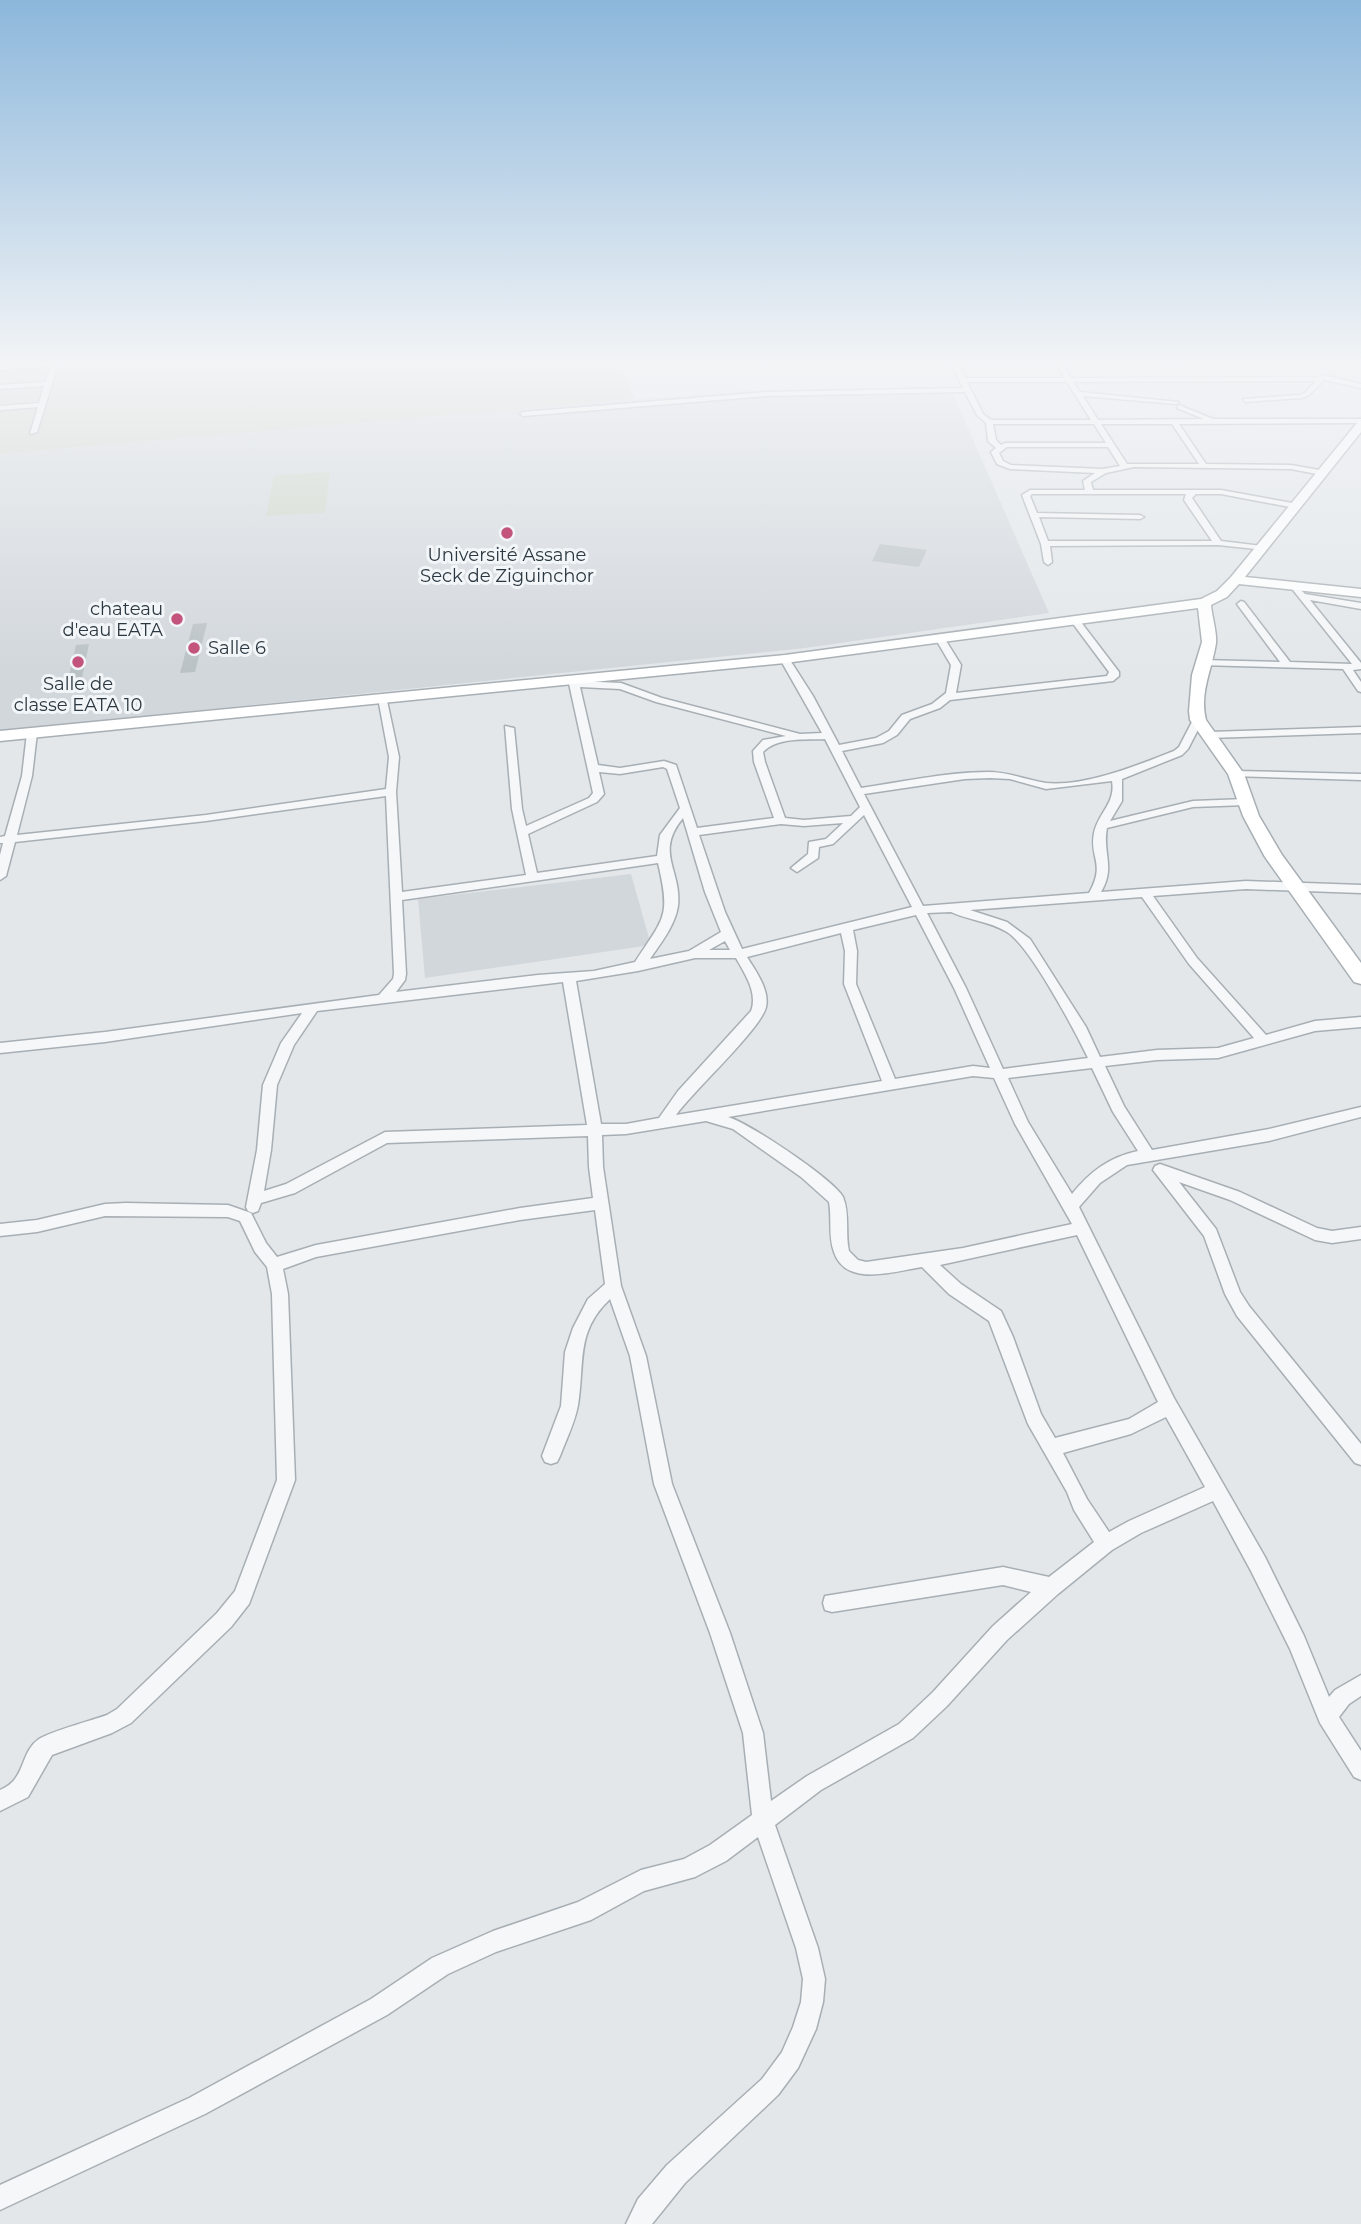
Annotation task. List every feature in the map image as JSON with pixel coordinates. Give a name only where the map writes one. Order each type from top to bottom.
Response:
[{"type":"street","points":[[1000,462],[1010,467],[1104,471]]},
{"type":"street","points":[[1121,462],[1124,466]]},
{"type":"street","points":[[1201,462],[1204,466]]},
{"type":"street","points":[[0,736],[785,659],[1204,603],[1222,594],[1236,580],[1331,462]]},
{"type":"street","points":[[1162,465],[1167,474]]},
{"type":"street","points":[[1089,491],[1087,481],[1104,471],[1124,466],[1291,467],[1322,473]]},
{"type":"street","points":[[1172,482],[1178,491]]},
{"type":"street","points":[[1125,491],[1130,499]]},
{"type":"street","points":[[1195,491],[1188,500],[1218,542]]},
{"type":"street","points":[[1048,562],[1045,544],[1026,495],[1030,492],[1227,492],[1295,506]]},
{"type":"street","points":[[1035,515],[1140,517],[1135,508]]},
{"type":"street","points":[[1045,544],[1218,542],[1262,548]]},
{"type":"street","points":[[1236,580],[1361,606]]},
{"type":"street","points":[[1299,592],[1361,593]]},
{"type":"street","points":[[1299,592],[1360,667]]},
{"type":"street","points":[[1204,603],[1209,642],[1196,695],[1198,720],[1236,774],[1273,857],[1361,977]]},
{"type":"street","points":[[1241,604],[1288,666]]},
{"type":"street","points":[[948,697],[1110,679],[1114,672],[1074,619]]},
{"type":"street","points":[[836,749],[879,741],[893,733],[906,717],[936,706],[948,697],[954,686],[956,665],[940,638]]},
{"type":"street","points":[[785,659],[830,736],[920,910],[1037,1152],[1070,1206],[1140,1342],[1168,1404],[1258,1564],[1297,1643],[1327,1716],[1361,1770]]},
{"type":"street","points":[[1202,663],[1360,667]]},
{"type":"street","points":[[1347,668],[1361,689]]},
{"type":"street","points":[[574,681],[621,686],[659,700],[800,737]]},
{"type":"street","points":[[523,832],[598,797],[574,681]]},
{"type":"street","points":[[382,1000],[399,980],[400,974],[391,792],[394,757],[383,698]]},
{"type":"street","points":[[858,792],[965,776],[1010,776],[1046,786],[1116,777],[1178,753],[1183,749],[1198,720]]},
{"type":"street","points":[[509,728],[517,809],[533,879]]},
{"type":"street","points":[[1209,735],[1361,730]]},
{"type":"street","points":[[0,876],[5,839],[27,776],[32,733]]},
{"type":"street","points":[[781,821],[757,758],[758,751],[767,742],[830,736]]},
{"type":"street","points":[[593,768],[620,771],[664,764],[672,767],[728,934],[740,954],[760,1001],[759,1011],[738,1038],[683,1095],[663,1123]]},
{"type":"street","points":[[1236,774],[1361,777]]},
{"type":"street","points":[[1092,898],[1104,880],[1101,826],[1116,806],[1119,787],[1116,777]]},
{"type":"street","points":[[5,839],[206,818],[391,792]]},
{"type":"street","points":[[1101,826],[1193,804],[1247,802]]},
{"type":"street","points":[[638,967],[668,918],[672,905],[662,847],[666,834],[686,808]]},
{"type":"street","points":[[796,868],[814,855],[813,844],[829,842],[866,808]]},
{"type":"street","points":[[693,832],[781,821],[804,823],[852,819]]},
{"type":"street","points":[[395,897],[663,859]]},
{"type":"street","points":[[0,1048],[106,1037],[313,1008],[569,977],[638,967],[686,956],[740,954],[920,910],[1247,885],[1361,889]]},
{"type":"street","points":[[1145,892],[1193,961],[1264,1041]]},
{"type":"street","points":[[948,908],[1009,927],[1019,933],[1071,1013],[1118,1108],[1148,1156],[1211,1233],[1233,1294],[1243,1311],[1291,1374],[1359,1450]]},
{"type":"street","points":[[846,927],[850,951],[850,984],[891,1086]]},
{"type":"street","points":[[686,956],[728,934]]},
{"type":"street","points":[[569,977],[595,1130],[596,1167],[614,1286],[645,1384],[663,1484],[720,1633],[753,1733],[763,1822],[807,1948],[814,1979],[812,2002],[790,2060],[770,2087],[676,2174],[647,2208],[639,2224]]},
{"type":"street","points":[[250,1223],[264,1150],[270,1085],[288,1043],[313,1008]]},
{"type":"street","points":[[255,1199],[290,1189],[385,1138],[626,1129],[973,1071],[1000,1074],[1157,1055],[1219,1053],[1315,1026],[1361,1022]]},
{"type":"street","points":[[1070,1206],[1098,1175],[1115,1161],[1130,1156],[1148,1156],[1269,1135],[1361,1112]]},
{"type":"street","points":[[707,1116],[737,1125],[806,1173],[836,1199],[840,1245],[850,1265],[866,1269],[963,1255],[1080,1228]]},
{"type":"street","points":[[1160,1170],[1235,1196],[1315,1234],[1332,1237],[1361,1233]]},
{"type":"street","points":[[274,1265],[316,1251],[520,1214],[601,1203]]},
{"type":"street","points":[[0,1230],[37,1226],[106,1210],[239,1213],[250,1223],[260,1247],[274,1265],[280,1294],[286,1480],[242,1597],[223,1620],[124,1716],[46,1747],[40,1752],[25,1788],[0,1801]]},
{"type":"street","points":[[925,1260],[955,1289],[995,1316],[1034,1418],[1052,1447],[1080,1504],[1106,1544]]},
{"type":"street","points":[[551,1456],[569,1406],[573,1352],[581,1328],[594,1304],[614,1286]]},
{"type":"street","points":[[1052,1447],[1138,1423],[1164,1410],[1168,1404]]},
{"type":"street","points":[[0,2198],[197,2106],[356,2020],[440,1966],[494,1942],[583,1912],[640,1881],[687,1869],[718,1853],[814,1783],[905,1731],[940,1699],[1000,1633],[1051,1587],[1106,1544],[1135,1527],[1215,1491]]},
{"type":"street","points":[[832,1604],[1003,1576],[1051,1587]]},
{"type":"street","points":[[1327,1716],[1342,1697],[1361,1685]]},
{"type":"shaded area","name":"Université Assane Seck de Ziguinchor","points":[[0,462],[983,462],[1049,613],[805,648],[0,731]]},
{"type":"shaded area","points":[[330,472],[325,513],[266,516],[274,475]]},
{"type":"shaded area","points":[[631,874],[651,945],[425,978],[418,899]]},
{"type":"building","points":[[880,544],[927,550],[919,567],[872,561]]},
{"type":"building","name":"Salle 6","points":[[207,623],[195,672],[180,673],[193,624]]},
{"type":"building","name":"Salle de classe EATA 10","points":[[89,644],[82,678],[68,680],[76,645]]},
{"type":"place","name":"Université Assane Seck de Ziguinchor","points":[[507,533]]},
{"type":"place","name":"chateau d'eau EATA","points":[[177,619]]},
{"type":"place","name":"Salle 6","points":[[194,648]]},
{"type":"place","name":"Salle de classe EATA 10","points":[[78,662]]}]
